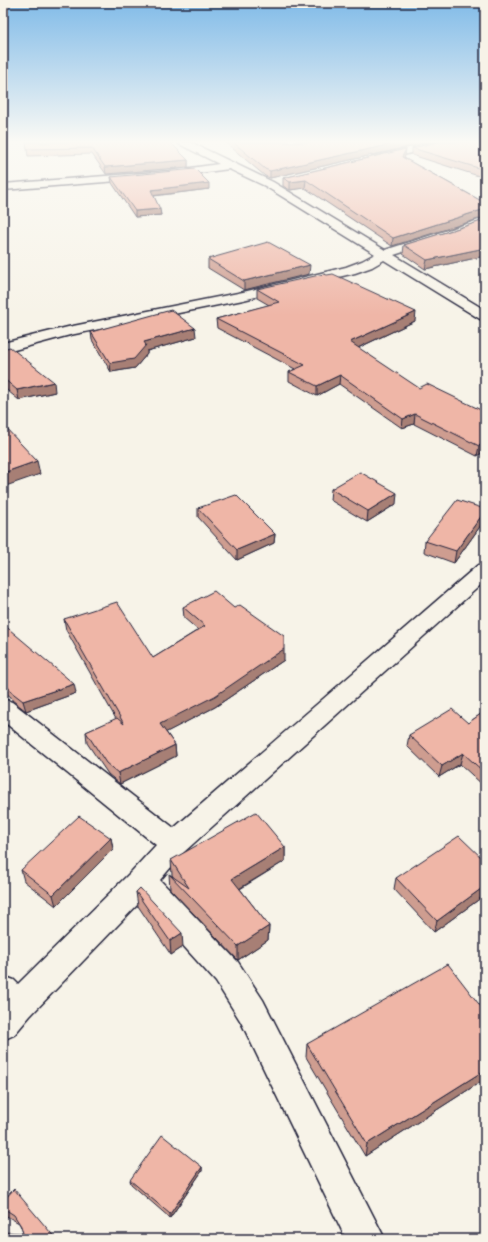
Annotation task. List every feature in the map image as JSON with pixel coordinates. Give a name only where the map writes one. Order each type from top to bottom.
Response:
[{"type":"street","points":[[295,200],[485,316]]},
{"type":"street","points":[[3,348],[68,331],[243,296],[350,270],[367,264],[385,254],[485,222]]},
{"type":"street","points":[[8,1007],[142,880],[174,844],[485,570]]},
{"type":"street","points":[[3,708],[174,844]]},
{"type":"street","points":[[142,880],[227,972],[252,1011],[366,1239]]},
{"type":"building","points":[[127,200],[156,200],[160,209],[135,211]]},
{"type":"building","points":[[336,200],[480,200],[485,203],[485,209],[393,238]]},
{"type":"building","points":[[485,220],[485,248],[427,260],[404,245]]},
{"type":"building","points":[[268,242],[310,265],[244,281],[208,259]]},
{"type":"building","points":[[324,274],[333,274],[416,312],[350,342],[419,388],[427,384],[485,412],[485,442],[479,446],[415,414],[403,419],[340,375],[317,386],[289,372],[305,365],[216,319],[279,302],[257,289]]},
{"type":"building","points":[[171,310],[195,328],[144,342],[146,345],[134,359],[110,363],[91,332]]},
{"type":"building","points":[[10,347],[54,382],[17,390],[3,378],[3,349]]},
{"type":"building","points":[[3,425],[37,461],[3,473]]},
{"type":"building","points":[[360,472],[397,493],[368,511],[331,489]]},
{"type":"building","points":[[236,495],[275,534],[237,550],[198,508]]},
{"type":"building","points":[[457,500],[485,509],[485,511],[456,551],[425,541]]},
{"type":"building","points":[[214,591],[234,608],[240,605],[284,636],[284,649],[215,696],[160,724],[175,745],[118,773],[106,763],[86,732],[117,718],[124,724],[64,619],[117,602],[153,658],[205,626],[183,607]]},
{"type":"building","points":[[3,624],[74,684],[23,701],[10,691],[9,688],[3,683]]},
{"type":"building","points":[[452,709],[468,723],[485,711],[485,773],[463,753],[442,766],[409,735]]},
{"type":"building","points":[[256,812],[285,847],[232,879],[269,926],[238,946],[169,874],[189,888],[171,860]]},
{"type":"building","points":[[79,816],[111,838],[53,895],[21,870]]},
{"type":"building","points":[[459,836],[485,861],[485,886],[437,921],[396,878]]},
{"type":"building","points":[[140,888],[182,933],[170,941],[136,892]]},
{"type":"building","points":[[448,964],[485,1012],[485,1070],[367,1144],[307,1044]]},
{"type":"building","points":[[162,1135],[202,1167],[170,1214],[130,1180]]},
{"type":"building","points":[[14,1189],[56,1239],[3,1239],[3,1232],[23,1233],[21,1226],[14,1215],[3,1208],[3,1201]]}]
